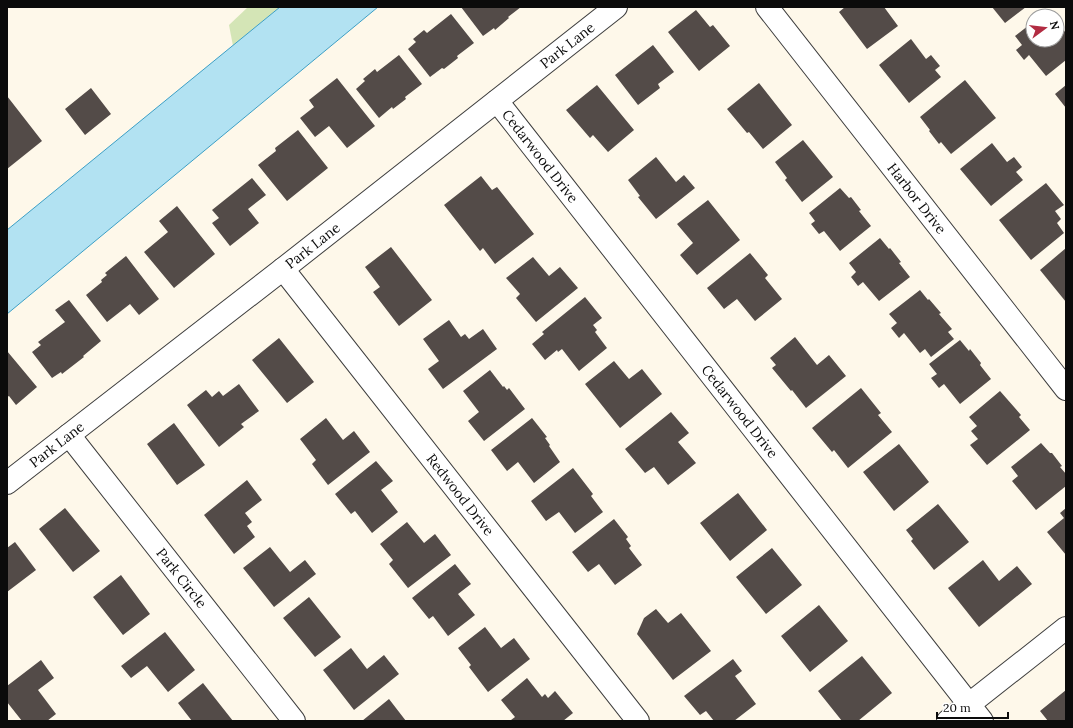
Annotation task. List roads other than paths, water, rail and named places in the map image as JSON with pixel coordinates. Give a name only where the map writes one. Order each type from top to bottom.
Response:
[{"type":"street","name":"Park Lane","points":[[7,483],[283,269],[616,7]]},
{"type":"street","name":"Harbor Drive","points":[[767,7],[1066,389]]},
{"type":"street","name":"Cedarwood Drive","points":[[497,101],[982,721]]},
{"type":"street","name":"Redwood Drive","points":[[283,269],[638,721]]},
{"type":"street","name":"Park Circle","points":[[69,435],[294,721]]},
{"type":"street","points":[[948,721],[1066,628]]},
{"type":"water","points":[[280,7],[378,7],[7,314],[7,230]]}]
